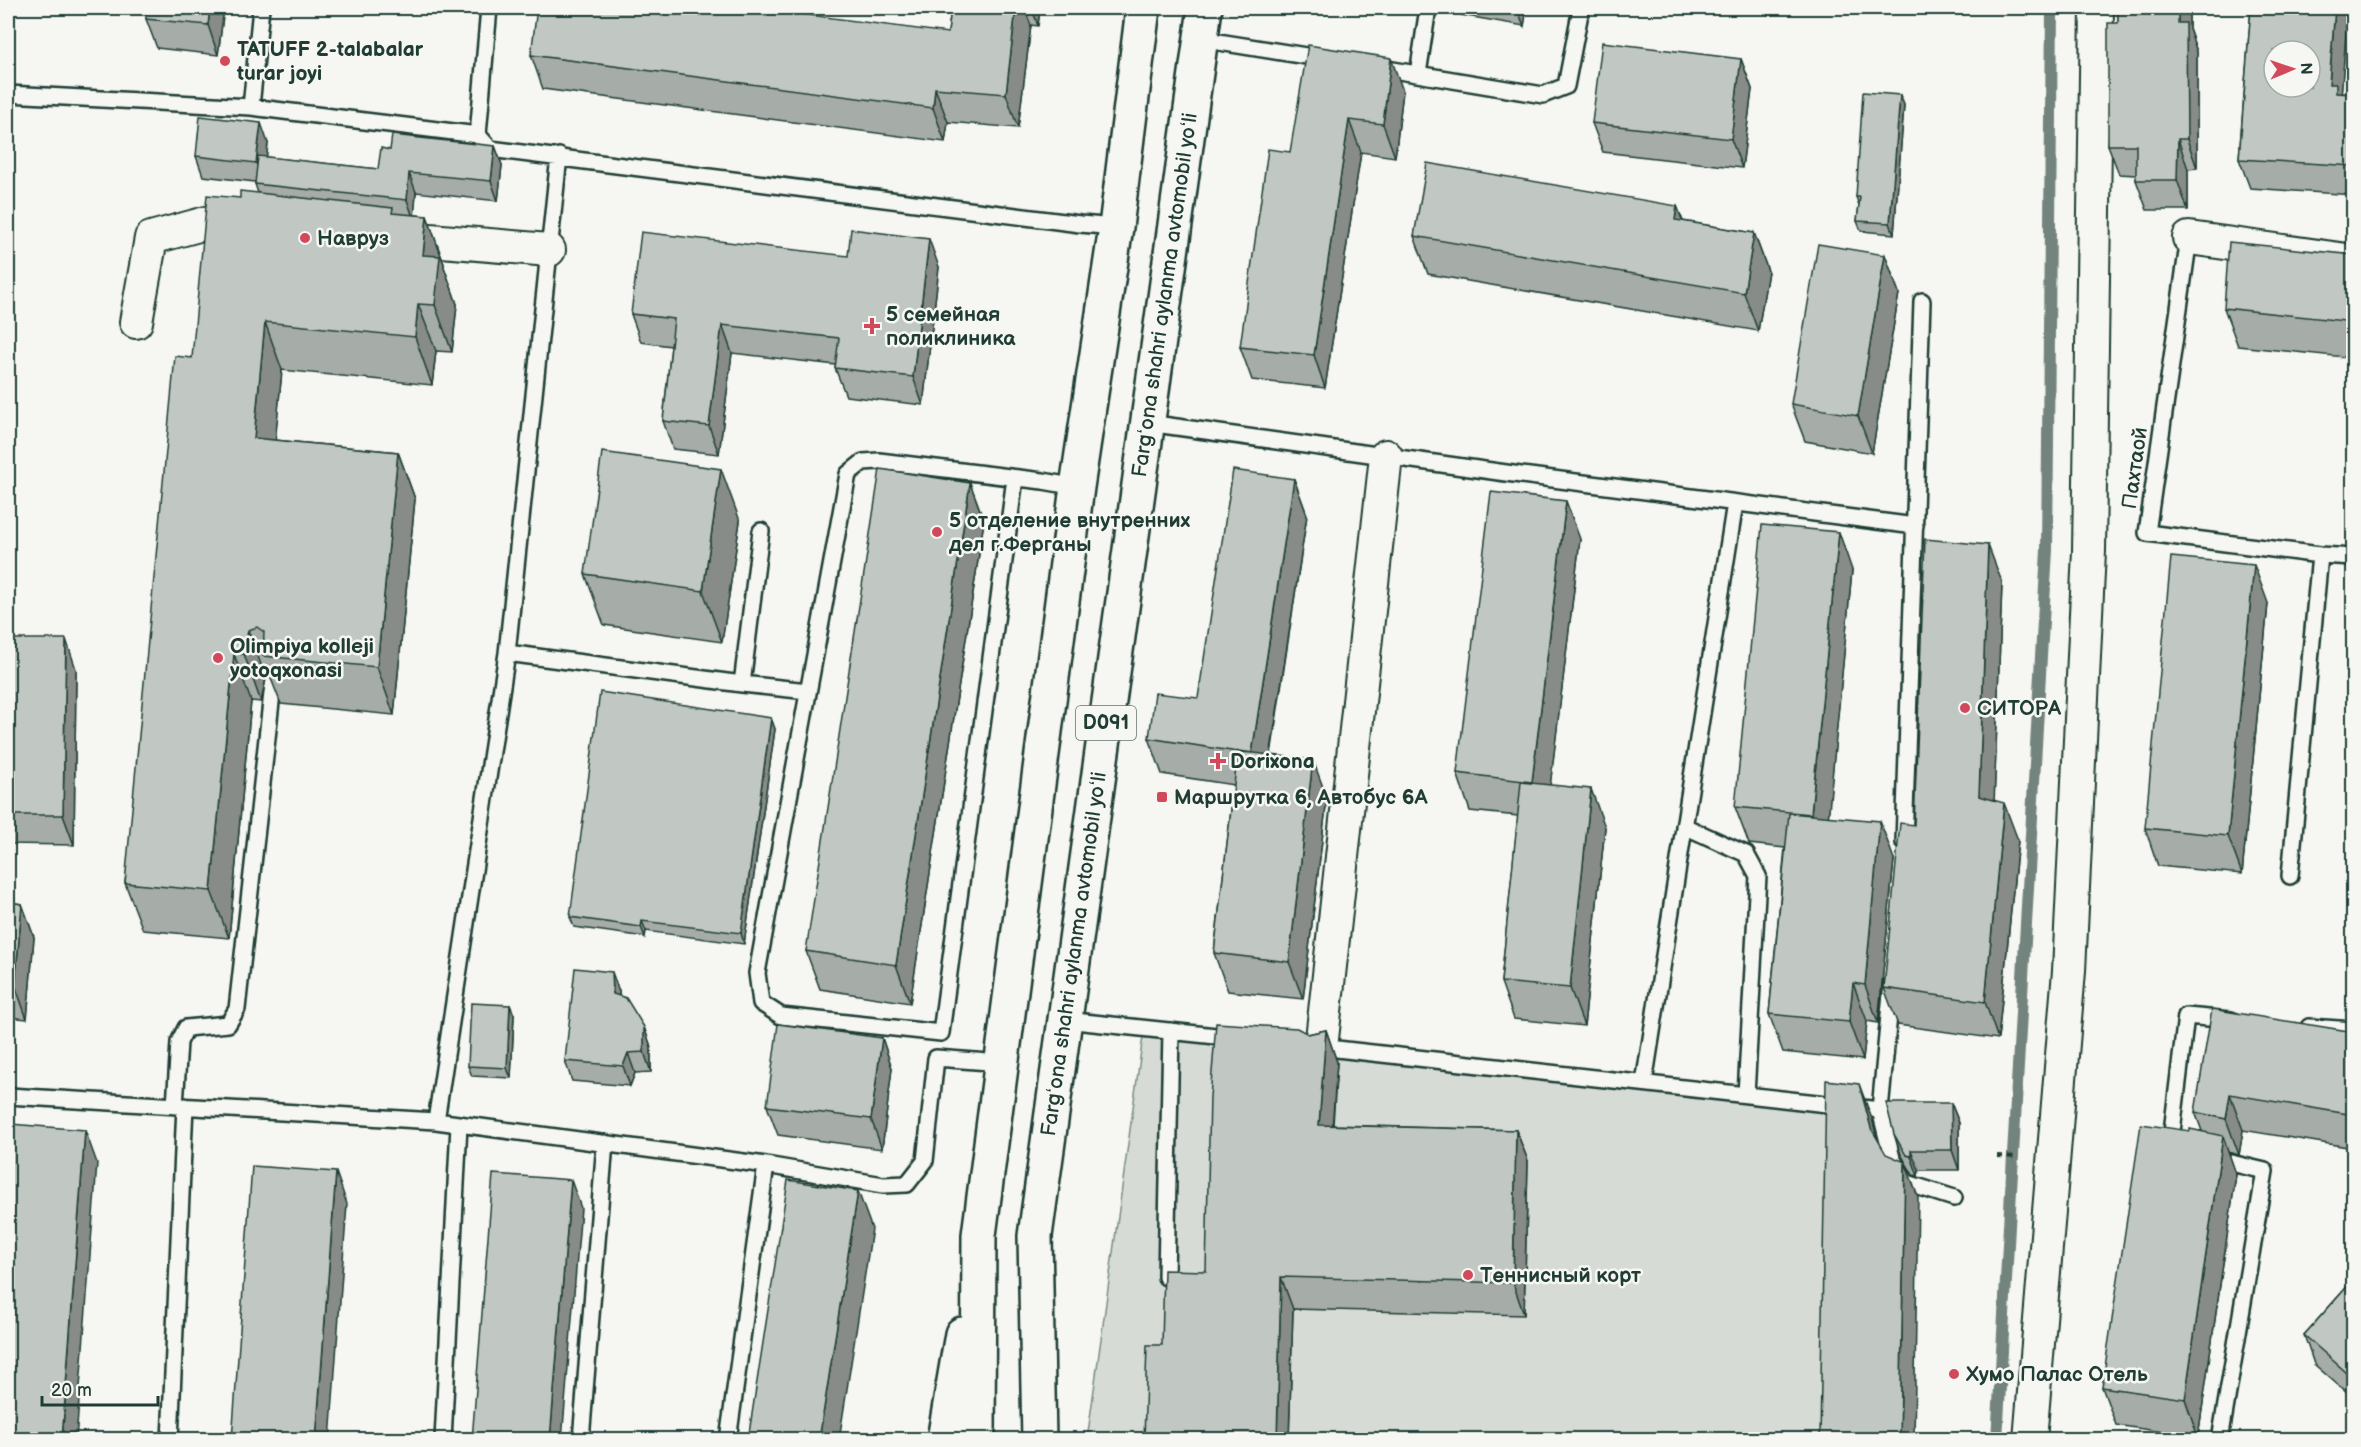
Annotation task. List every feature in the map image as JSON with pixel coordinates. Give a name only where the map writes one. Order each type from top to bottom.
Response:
[{"type":"highway","name":"D091","points":[[978,1440],[979,1234],[1077,487],[1116,227],[1143,8]]},
{"type":"highway","name":"Fargʻona shahri aylanma avtomobil yoʻli","points":[[1040,1440],[1035,1236],[1205,8]]},
{"type":"highway","points":[[944,1440],[979,1234]]},
{"type":"street","points":[[2030,1440],[2070,959],[2089,551],[2097,8]]},
{"type":"street","points":[[136,322],[151,238],[228,217],[276,223]]},
{"type":"street","points":[[370,235],[549,250]]},
{"type":"street","points":[[2189,238],[2354,261]]},
{"type":"street","points":[[1310,1046],[1386,456]]},
{"type":"lane","points":[[251,107],[261,8]]},
{"type":"lane","points":[[478,135],[489,8]]},
{"type":"lane","points":[[1418,74],[1428,8]]},
{"type":"lane","points":[[1362,65],[1543,95],[1566,86],[1581,8]]},
{"type":"lane","points":[[1200,39],[1339,62]]},
{"type":"lane","points":[[8,94],[251,107],[478,135],[490,149],[559,156],[1068,223],[1116,227]]},
{"type":"lane","points":[[436,1121],[507,653],[559,156]]},
{"type":"lane","name":"Пахтаой","points":[[2189,238],[2147,533],[2320,555],[2354,557]]},
{"type":"lane","points":[[1904,855],[1922,301]]},
{"type":"lane","points":[[1148,423],[1915,526]]},
{"type":"lane","points":[[941,1033],[781,1016],[760,1003],[757,973],[848,474],[863,462],[879,461],[1077,487]]},
{"type":"lane","points":[[8,1096],[436,1121],[766,1165],[883,1185],[907,1184],[925,1161],[936,1058],[1015,478]]},
{"type":"lane","points":[[1644,1083],[1735,503]]},
{"type":"lane","points":[[742,684],[761,531]]},
{"type":"lane","points":[[2290,876],[2320,555]]},
{"type":"lane","points":[[507,653],[808,691]]},
{"type":"lane","points":[[170,1440],[180,1106],[179,1042],[186,1028],[228,1024],[237,1009],[273,684]]},
{"type":"lane","points":[[1684,826],[1746,854],[1758,876],[1746,1095]]},
{"type":"lane","points":[[1893,971],[1880,1110],[1892,1158],[1907,1183],[1954,1198]]},
{"type":"lane","points":[[2181,1150],[2170,1148],[2186,1016],[2246,1021]]},
{"type":"lane","points":[[1065,1020],[1252,1040]]},
{"type":"lane","points":[[2294,1025],[2354,1030]]},
{"type":"lane","points":[[1166,1277],[1171,1031]]},
{"type":"lane","points":[[1310,1046],[1880,1110]]},
{"type":"lane","points":[[936,1058],[1002,1063]]},
{"type":"lane","points":[[443,1440],[459,1125]]},
{"type":"lane","points":[[581,1440],[605,1143]]},
{"type":"lane","points":[[2202,1155],[2265,1171],[2220,1440]]},
{"type":"lane","points":[[728,1440],[766,1165]]},
{"type":"path","points":[[1997,1156],[2027,1158]]},
{"type":"shaded area","name":"Теннисный корт","points":[[1143,1036],[1829,1111],[1822,1439],[1087,1440]]},
{"type":"building","points":[[147,8],[210,8],[208,25],[146,19]]},
{"type":"building","points":[[537,8],[755,8],[948,33],[951,8],[1016,8],[1006,94],[935,88],[933,108],[531,55]]},
{"type":"building","points":[[2118,8],[2178,8],[2178,23],[2186,23],[2187,139],[2178,139],[2177,180],[2136,180],[2136,145],[2108,145],[2108,23],[2118,23]]},
{"type":"building","points":[[2251,8],[2335,8],[2329,84],[2336,84],[2336,93],[2354,94],[2354,166],[2239,159]]},
{"type":"building","points":[[1602,42],[1741,59],[1731,139],[1592,123]]},
{"type":"building","points":[[1308,45],[1391,58],[1383,124],[1349,120],[1314,355],[1240,347],[1268,149],[1290,152]]},
{"type":"building","points":[[1863,92],[1900,95],[1890,223],[1857,221],[1860,197],[1856,197]]},
{"type":"building","points":[[200,116],[261,123],[256,163],[196,156]]},
{"type":"building","points":[[392,135],[495,146],[491,181],[409,173],[407,200],[255,184],[258,156],[378,169],[381,148],[390,150]]},
{"type":"building","points":[[1427,163],[1677,206],[1675,220],[1754,233],[1744,293],[1414,236]]},
{"type":"building","points":[[240,191],[393,208],[392,213],[427,216],[423,255],[440,256],[435,305],[418,304],[415,337],[265,322],[254,438],[398,452],[377,667],[263,656],[264,632],[257,627],[248,630],[244,654],[234,654],[211,891],[125,883],[175,356],[192,358],[207,195],[240,198]]},
{"type":"building","points":[[851,229],[929,239],[913,377],[835,368],[839,338],[722,325],[709,426],[663,421],[674,319],[631,314],[641,232],[848,256]]},
{"type":"building","points":[[2229,242],[2354,255],[2354,322],[2224,308]]},
{"type":"building","points":[[1818,244],[1885,255],[1858,416],[1791,404]]},
{"type":"building","points":[[602,452],[721,469],[703,591],[585,574]]},
{"type":"building","points":[[880,469],[970,483],[896,965],[806,951]]},
{"type":"building","points":[[1233,470],[1294,479],[1252,753],[1149,738],[1155,693],[1198,698]]},
{"type":"building","points":[[1491,492],[1566,501],[1532,782],[1457,773]]},
{"type":"building","points":[[1762,525],[1839,532],[1811,814],[1735,807]]},
{"type":"building","name":"СИТОРА","points":[[1925,539],[1988,545],[1979,796],[2004,803],[1985,1002],[1884,988],[1900,823],[1914,825]]},
{"type":"building","points":[[2171,557],[2254,565],[2228,836],[2145,828]]},
{"type":"building","points":[[8,639],[66,639],[63,815],[8,815]]},
{"type":"building","points":[[600,692],[771,718],[741,933],[642,921],[641,927],[570,917]]},
{"type":"building","points":[[1238,751],[1313,760],[1289,962],[1214,953]]},
{"type":"building","points":[[1521,782],[1591,789],[1570,988],[1501,982]]},
{"type":"building","points":[[1789,813],[1880,821],[1865,985],[1853,983],[1849,1022],[1769,1014]]},
{"type":"building","points":[[8,902],[22,904],[15,985],[8,984]]},
{"type":"building","points":[[575,968],[612,972],[613,994],[626,998],[644,1027],[644,1052],[628,1053],[623,1066],[565,1061]]},
{"type":"building","points":[[471,1003],[510,1005],[507,1068],[468,1066]]},
{"type":"building","points":[[2212,1009],[2354,1032],[2354,1115],[2230,1094],[2226,1119],[2195,1112]]},
{"type":"building","points":[[1216,1023],[1297,1028],[1308,1034],[1326,1030],[1319,1125],[1516,1130],[1513,1283],[1281,1277],[1277,1440],[1144,1440],[1147,1345],[1162,1345],[1164,1270],[1206,1271],[1210,1097]]},
{"type":"building","points":[[778,1024],[882,1038],[871,1119],[767,1106]]},
{"type":"building","points":[[1826,1080],[1859,1084],[1871,1128],[1886,1154],[1905,1162],[1900,1440],[1820,1440]]},
{"type":"building","points":[[1886,1103],[1951,1103],[1952,1150],[1911,1150],[1911,1156],[1906,1155],[1894,1134]]},
{"type":"building","points":[[10,1124],[85,1130],[62,1440],[8,1440]]},
{"type":"building","points":[[2141,1124],[2190,1131],[2190,1129],[2223,1136],[2185,1399],[2102,1387]]},
{"type":"building","points":[[252,1166],[336,1172],[316,1440],[232,1440]]},
{"type":"building","points":[[493,1174],[571,1180],[550,1440],[472,1440]]},
{"type":"building","points":[[788,1180],[858,1191],[819,1440],[748,1440]]},
{"type":"building","points":[[2354,1279],[2354,1379],[2304,1335]]},
{"type":"waterway","points":[[1997,1440],[2047,550],[2052,8]]},
{"type":"place","name":"TATUFF 2-talabalar turar joyi","points":[[225,61]]},
{"type":"place","name":"Навруз","points":[[305,238]]},
{"type":"place","name":"5 семейная поликлиника","points":[[872,326]]},
{"type":"place","name":"5 отделение внутренних дел г.Ферганы","points":[[937,532]]},
{"type":"place","name":"Olimpiya kolleji yotoqxonasi","points":[[218,658]]},
{"type":"place","name":"СИТОРА","points":[[1965,708]]},
{"type":"place","name":"Dorixona","points":[[1218,761]]},
{"type":"place","name":"Маршрутка 6, Автобус 6А","points":[[1162,797]]},
{"type":"place","name":"Теннисный корт","points":[[1468,1275]]},
{"type":"place","name":"Хумо Палас Отель","points":[[1954,1374]]}]
